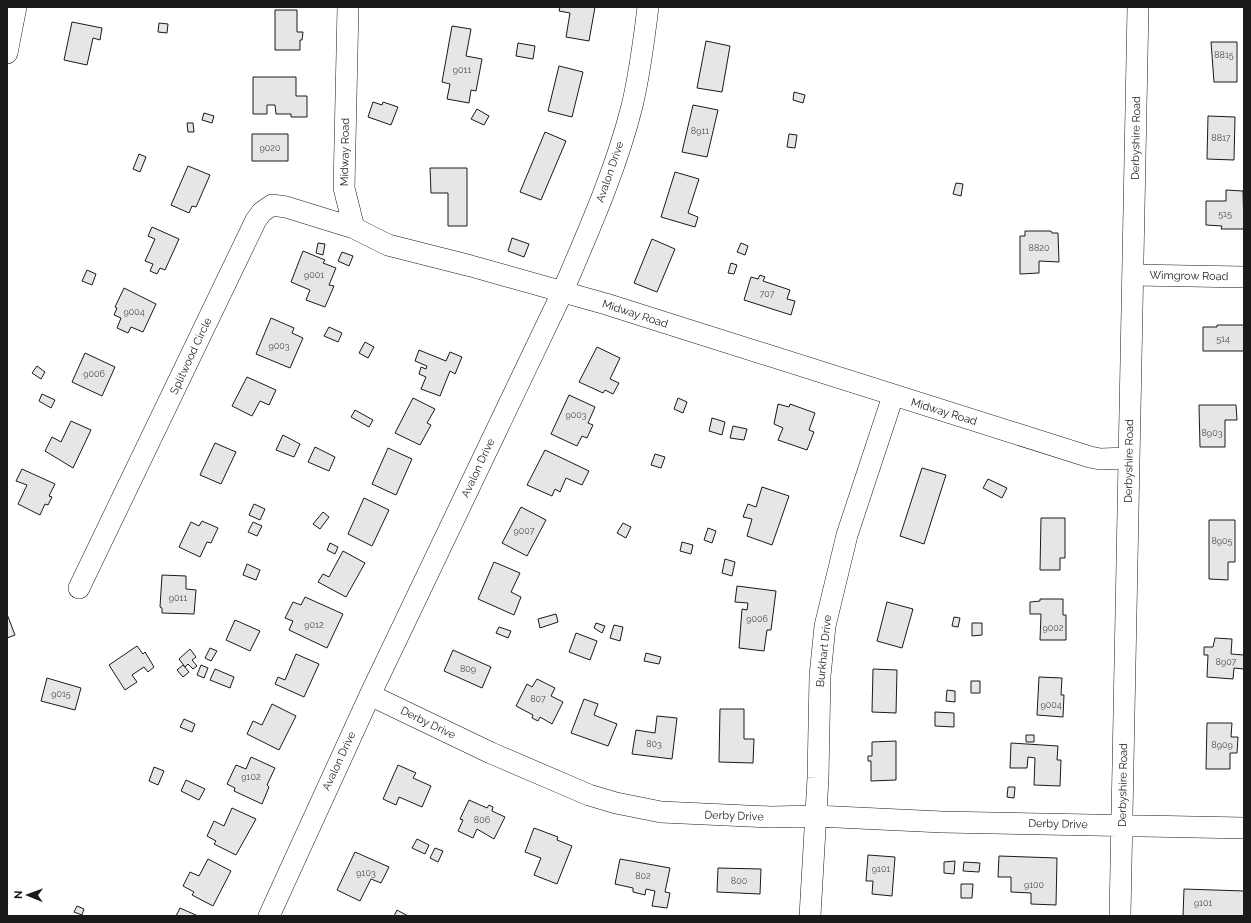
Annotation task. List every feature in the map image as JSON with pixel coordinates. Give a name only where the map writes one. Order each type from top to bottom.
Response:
[{"type":"street","points":[[7,53],[16,7]]},
{"type":"street","name":"Midway Road","points":[[348,7],[344,188],[354,228],[388,245],[471,266],[562,293],[606,304],[1090,457],[1100,459],[1129,458]]},
{"type":"street","name":"Avalon Drive","points":[[268,916],[370,695],[562,293],[593,220],[614,164],[627,121],[641,62],[648,7]]},
{"type":"street","name":"Derbyshire Road","points":[[1120,916],[1134,275],[1138,7]]},
{"type":"street","name":"Splitwood Circle","points":[[80,588],[256,220],[262,212],[272,205],[286,207],[354,228]]},
{"type":"street","name":"Wimgrow Road","points":[[1134,275],[1244,277]]},
{"type":"street","name":"Burkhart Drive","points":[[810,916],[816,816],[820,676],[826,626],[847,535],[894,396]]},
{"type":"street","name":"Derby Drive","points":[[370,695],[491,753],[588,795],[616,803],[661,812],[692,815],[771,817],[816,816],[942,822],[1244,828]]},
{"type":"building","points":[[560,7],[595,7],[589,41],[566,37],[570,13],[559,11]]},
{"type":"building","points":[[275,10],[297,10],[297,32],[303,32],[302,40],[300,40],[300,50],[275,50]]},
{"type":"building","points":[[72,22],[102,28],[100,40],[93,38],[87,65],[64,60]]},
{"type":"building","points":[[159,23],[168,24],[167,33],[158,32]]},
{"type":"building","points":[[452,26],[471,29],[466,56],[482,59],[476,91],[471,90],[469,103],[447,99],[450,84],[442,82]]},
{"type":"building","points":[[706,41],[730,46],[722,92],[697,88]]},
{"type":"building","points":[[1211,42],[1237,42],[1237,82],[1214,82]]},
{"type":"building","points":[[518,43],[535,46],[533,59],[516,56]]},
{"type":"building","points":[[559,66],[583,72],[572,117],[548,111]]},
{"type":"building","points":[[253,77],[296,77],[296,96],[307,96],[307,117],[291,117],[291,114],[276,114],[275,105],[267,105],[267,114],[253,114]]},
{"type":"building","points":[[794,92],[805,95],[803,103],[793,100]]},
{"type":"building","points":[[373,102],[382,105],[383,102],[398,107],[391,125],[368,117]]},
{"type":"building","points":[[693,105],[718,110],[707,157],[682,152]]},
{"type":"building","points":[[477,109],[489,116],[484,125],[471,119]]},
{"type":"building","points":[[204,113],[214,116],[212,123],[202,120]]},
{"type":"building","points":[[1208,116],[1235,117],[1234,160],[1207,159]]},
{"type":"building","points":[[187,123],[193,123],[194,132],[188,132]]},
{"type":"building","points":[[545,132],[566,141],[541,200],[520,192]]},
{"type":"building","points":[[252,134],[288,134],[288,161],[252,161]]},
{"type":"building","points":[[789,134],[797,135],[795,148],[787,147]]},
{"type":"building","points":[[139,154],[146,157],[140,172],[133,169]]},
{"type":"building","points":[[188,166],[210,175],[196,207],[192,206],[189,213],[171,205]]},
{"type":"building","points":[[430,168],[467,168],[467,226],[448,226],[448,193],[431,193]]},
{"type":"building","points":[[675,172],[699,179],[688,213],[698,217],[695,227],[661,217]]},
{"type":"building","points":[[956,183],[963,184],[961,196],[953,194]]},
{"type":"building","points":[[1226,190],[1243,191],[1244,229],[1221,229],[1222,226],[1206,225],[1206,201],[1226,201]]},
{"type":"building","points":[[152,227],[179,239],[165,270],[160,268],[157,274],[150,271],[153,264],[145,261],[155,239],[148,236]]},
{"type":"building","points":[[1025,231],[1051,231],[1052,233],[1058,233],[1059,262],[1039,261],[1039,273],[1020,274],[1020,236],[1025,236]]},
{"type":"building","points":[[512,238],[529,244],[524,257],[508,251]]},
{"type":"building","points":[[652,239],[675,249],[657,292],[634,283]]},
{"type":"building","points":[[318,243],[325,244],[323,255],[316,253]]},
{"type":"building","points":[[741,243],[748,246],[745,255],[737,252]]},
{"type":"building","points":[[303,251],[325,260],[323,263],[336,268],[329,285],[334,286],[325,307],[306,300],[310,290],[291,282]]},
{"type":"building","points":[[342,252],[353,256],[349,266],[338,261]]},
{"type":"building","points":[[731,263],[737,265],[734,274],[728,273]]},
{"type":"building","points":[[87,270],[96,274],[92,285],[82,281]]},
{"type":"building","points":[[760,275],[765,277],[763,281],[790,290],[787,299],[795,301],[791,315],[744,300],[751,277],[758,279]]},
{"type":"building","points":[[124,288],[156,304],[143,332],[131,327],[128,333],[117,328],[121,318],[114,315],[117,308],[115,307]]},
{"type":"building","points":[[271,318],[294,328],[292,333],[303,338],[290,368],[256,354]]},
{"type":"building","points":[[1217,325],[1244,325],[1244,351],[1203,351],[1203,327],[1217,327]]},
{"type":"building","points":[[329,327],[342,333],[338,342],[324,336]]},
{"type":"building","points":[[365,342],[374,347],[368,358],[359,353]]},
{"type":"building","points":[[597,347],[620,358],[610,379],[619,383],[613,394],[605,390],[603,393],[579,382]]},
{"type":"building","points":[[419,350],[446,361],[450,352],[462,357],[455,374],[450,371],[440,396],[421,389],[426,377],[419,374],[421,367],[426,369],[427,366],[415,361]]},
{"type":"building","points":[[85,353],[115,367],[102,396],[72,382]]},
{"type":"building","points":[[37,366],[45,372],[41,379],[32,373]]},
{"type":"building","points":[[247,377],[276,390],[269,405],[260,401],[252,416],[232,406]]},
{"type":"building","points":[[42,394],[55,400],[51,408],[39,401]]},
{"type":"building","points":[[569,395],[595,407],[588,423],[593,425],[587,438],[582,436],[577,446],[551,434]]},
{"type":"building","points":[[413,398],[435,409],[427,423],[431,425],[420,445],[395,433]]},
{"type":"building","points":[[678,398],[687,402],[683,413],[674,409]]},
{"type":"building","points":[[778,404],[789,407],[790,404],[815,413],[809,430],[814,432],[807,450],[778,440],[783,428],[774,424]]},
{"type":"building","points":[[1199,405],[1236,405],[1237,420],[1225,420],[1225,447],[1200,447]]},
{"type":"building","points":[[355,410],[373,420],[369,427],[351,417]]},
{"type":"building","points":[[712,418],[725,422],[722,435],[709,431]]},
{"type":"building","points":[[71,421],[91,430],[73,468],[45,451],[52,437],[61,442]]},
{"type":"building","points":[[733,426],[747,429],[744,440],[730,438]]},
{"type":"building","points":[[283,435],[300,444],[294,457],[276,450]]},
{"type":"building","points":[[215,443],[236,452],[221,484],[200,475]]},
{"type":"building","points":[[315,447],[335,457],[329,471],[308,462]]},
{"type":"building","points":[[388,448],[412,459],[396,495],[372,484]]},
{"type":"building","points":[[545,450],[589,471],[582,485],[566,478],[560,492],[555,489],[552,496],[527,485]]},
{"type":"building","points":[[655,454],[665,457],[661,468],[651,465]]},
{"type":"building","points":[[922,468],[946,475],[924,544],[900,536]]},
{"type":"building","points":[[22,469],[55,484],[49,496],[52,497],[48,505],[45,504],[40,515],[18,504],[27,485],[16,481]]},
{"type":"building","points":[[988,479],[1007,488],[1002,498],[983,488]]},
{"type":"building","points":[[762,487],[789,496],[772,545],[747,536],[752,519],[743,517],[748,504],[756,507]]},
{"type":"building","points":[[364,498],[389,510],[372,546],[348,534]]},
{"type":"building","points":[[254,504],[265,509],[260,520],[249,515]]},
{"type":"building","points":[[521,507],[546,520],[527,556],[502,543]]},
{"type":"building","points":[[323,512],[329,517],[320,529],[313,524]]},
{"type":"building","points":[[1041,518],[1065,518],[1065,558],[1060,558],[1060,570],[1040,570]]},
{"type":"building","points":[[1209,520],[1235,520],[1235,562],[1228,562],[1228,580],[1209,579]]},
{"type":"building","points":[[202,521],[218,528],[211,543],[207,542],[200,557],[179,547],[191,522],[199,526]]},
{"type":"building","points":[[253,522],[262,526],[257,536],[248,532]]},
{"type":"building","points":[[623,523],[631,527],[626,538],[617,533]]},
{"type":"building","points":[[708,528],[716,531],[712,543],[704,540]]},
{"type":"building","points":[[682,542],[693,545],[691,554],[680,551]]},
{"type":"building","points":[[330,543],[338,547],[335,554],[327,550]]},
{"type":"building","points":[[343,551],[365,563],[346,597],[318,582],[323,574],[329,577]]},
{"type":"building","points":[[725,559],[735,562],[732,576],[722,573]]},
{"type":"building","points":[[494,562],[520,573],[511,592],[521,597],[514,615],[478,599]]},
{"type":"building","points":[[247,564],[260,570],[256,580],[243,575]]},
{"type":"building","points":[[162,575],[186,576],[186,589],[196,590],[194,614],[162,613],[162,608],[160,607]]},
{"type":"building","points":[[737,586],[776,591],[771,630],[767,630],[764,651],[739,648],[742,609],[747,610],[748,603],[735,602]]},
{"type":"building","points":[[305,597],[343,614],[327,648],[289,630],[293,621],[285,618],[293,602],[301,605]]},
{"type":"building","points":[[1040,599],[1063,599],[1063,615],[1066,615],[1066,640],[1040,640],[1041,614],[1030,614],[1030,602],[1040,601]]},
{"type":"building","points":[[887,602],[913,609],[902,648],[877,641]]},
{"type":"building","points":[[7,614],[15,635],[7,638]]},
{"type":"building","points":[[556,614],[558,622],[540,628],[538,619]]},
{"type":"building","points":[[954,617],[960,618],[958,627],[952,626]]},
{"type":"building","points":[[235,620],[260,631],[250,651],[226,640]]},
{"type":"building","points":[[596,623],[605,626],[602,633],[594,628]]},
{"type":"building","points":[[972,623],[982,623],[982,635],[972,636]]},
{"type":"building","points":[[614,625],[623,627],[620,641],[610,638]]},
{"type":"building","points":[[499,627],[511,631],[508,638],[496,633]]},
{"type":"building","points":[[576,633],[597,641],[590,660],[569,652]]},
{"type":"building","points":[[1215,638],[1232,639],[1231,654],[1244,655],[1244,669],[1234,668],[1233,679],[1207,677],[1208,655],[1204,655],[1204,647],[1213,647]]},
{"type":"building","points":[[137,646],[143,654],[145,652],[154,667],[148,672],[144,667],[132,675],[137,682],[125,690],[109,665]]},
{"type":"building","points":[[210,648],[217,651],[211,661],[205,658]]},
{"type":"building","points":[[190,649],[196,657],[192,660],[197,666],[193,669],[188,664],[185,667],[179,659]]},
{"type":"building","points":[[453,650],[491,667],[482,688],[444,671]]},
{"type":"building","points":[[646,653],[661,657],[659,664],[644,661]]},
{"type":"building","points":[[296,654],[319,664],[304,697],[275,684],[278,677],[285,680]]},
{"type":"building","points":[[183,665],[189,672],[183,677],[177,670]]},
{"type":"building","points":[[201,665],[208,668],[204,678],[197,675]]},
{"type":"building","points":[[215,669],[234,677],[230,688],[210,680]]},
{"type":"building","points":[[873,669],[897,670],[896,713],[872,712]]},
{"type":"building","points":[[1039,677],[1062,678],[1061,695],[1064,695],[1063,717],[1037,715]]},
{"type":"building","points":[[47,678],[81,688],[75,710],[41,701]]},
{"type":"building","points":[[537,679],[555,688],[551,696],[563,702],[552,724],[540,717],[538,721],[532,718],[533,715],[516,706],[527,684],[532,687]]},
{"type":"building","points":[[971,681],[980,681],[980,693],[971,693]]},
{"type":"building","points":[[947,690],[955,691],[955,702],[946,701]]},
{"type":"building","points":[[584,699],[598,704],[594,715],[617,724],[608,746],[571,733]]},
{"type":"building","points":[[272,704],[296,716],[279,750],[247,734],[253,721],[262,725]]},
{"type":"building","points":[[720,709],[744,709],[744,739],[754,739],[753,763],[719,762]]},
{"type":"building","points":[[935,712],[954,713],[954,727],[935,726]]},
{"type":"building","points":[[657,716],[677,718],[672,759],[632,754],[636,730],[655,733]]},
{"type":"building","points":[[184,719],[195,724],[192,732],[180,727]]},
{"type":"building","points":[[1207,723],[1232,723],[1231,737],[1238,737],[1237,753],[1230,753],[1230,769],[1206,769]]},
{"type":"building","points":[[1026,735],[1034,735],[1034,742],[1026,742]]},
{"type":"building","points":[[896,741],[896,780],[871,781],[871,761],[868,761],[868,756],[872,756],[872,742]]},
{"type":"building","points":[[1011,743],[1058,746],[1057,760],[1061,760],[1060,786],[1034,785],[1035,758],[1028,757],[1027,768],[1010,768]]},
{"type":"building","points":[[251,757],[275,768],[267,785],[269,787],[262,804],[234,791],[235,788],[227,784],[236,765],[246,769]]},
{"type":"building","points":[[398,765],[416,773],[413,778],[431,786],[422,807],[399,797],[396,805],[383,799]]},
{"type":"building","points":[[154,767],[164,771],[158,785],[149,781]]},
{"type":"building","points":[[186,780],[205,789],[199,800],[181,791]]},
{"type":"building","points":[[1008,787],[1015,787],[1014,798],[1007,797]]},
{"type":"building","points":[[469,800],[487,808],[489,805],[493,807],[492,811],[505,817],[494,839],[477,829],[473,838],[458,831],[463,820],[460,819]]},
{"type":"building","points":[[232,808],[256,819],[236,855],[214,844],[216,841],[207,836],[214,821],[224,826]]},
{"type":"building","points":[[534,828],[558,837],[557,840],[572,846],[557,884],[534,875],[541,858],[525,852]]},
{"type":"building","points":[[417,839],[429,845],[425,854],[412,848]]},
{"type":"building","points":[[435,848],[443,851],[438,862],[430,858]]},
{"type":"building","points":[[355,852],[389,867],[381,883],[371,879],[360,901],[337,890]]},
{"type":"building","points":[[868,855],[895,857],[892,896],[872,894],[873,881],[866,881]]},
{"type":"building","points":[[999,856],[1057,858],[1056,905],[1031,904],[1031,893],[1011,892],[1011,877],[998,877]]},
{"type":"building","points":[[208,859],[231,871],[213,906],[192,895],[194,892],[183,886],[190,872],[199,876]]},
{"type":"building","points":[[620,859],[670,868],[665,892],[670,893],[667,908],[652,906],[655,891],[646,889],[645,895],[633,892],[633,888],[615,884]]},
{"type":"building","points":[[955,861],[954,874],[944,873],[944,862]]},
{"type":"building","points":[[964,862],[980,863],[979,872],[963,871]]},
{"type":"building","points":[[718,868],[761,869],[760,894],[717,892]]},
{"type":"building","points":[[961,884],[973,884],[972,898],[961,898]]},
{"type":"building","points":[[1184,889],[1244,891],[1244,916],[1183,916]]},
{"type":"building","points":[[77,906],[84,909],[82,915],[74,912]]},
{"type":"building","points":[[180,908],[198,916],[176,916]]},
{"type":"building","points":[[397,910],[408,916],[394,916]]}]
